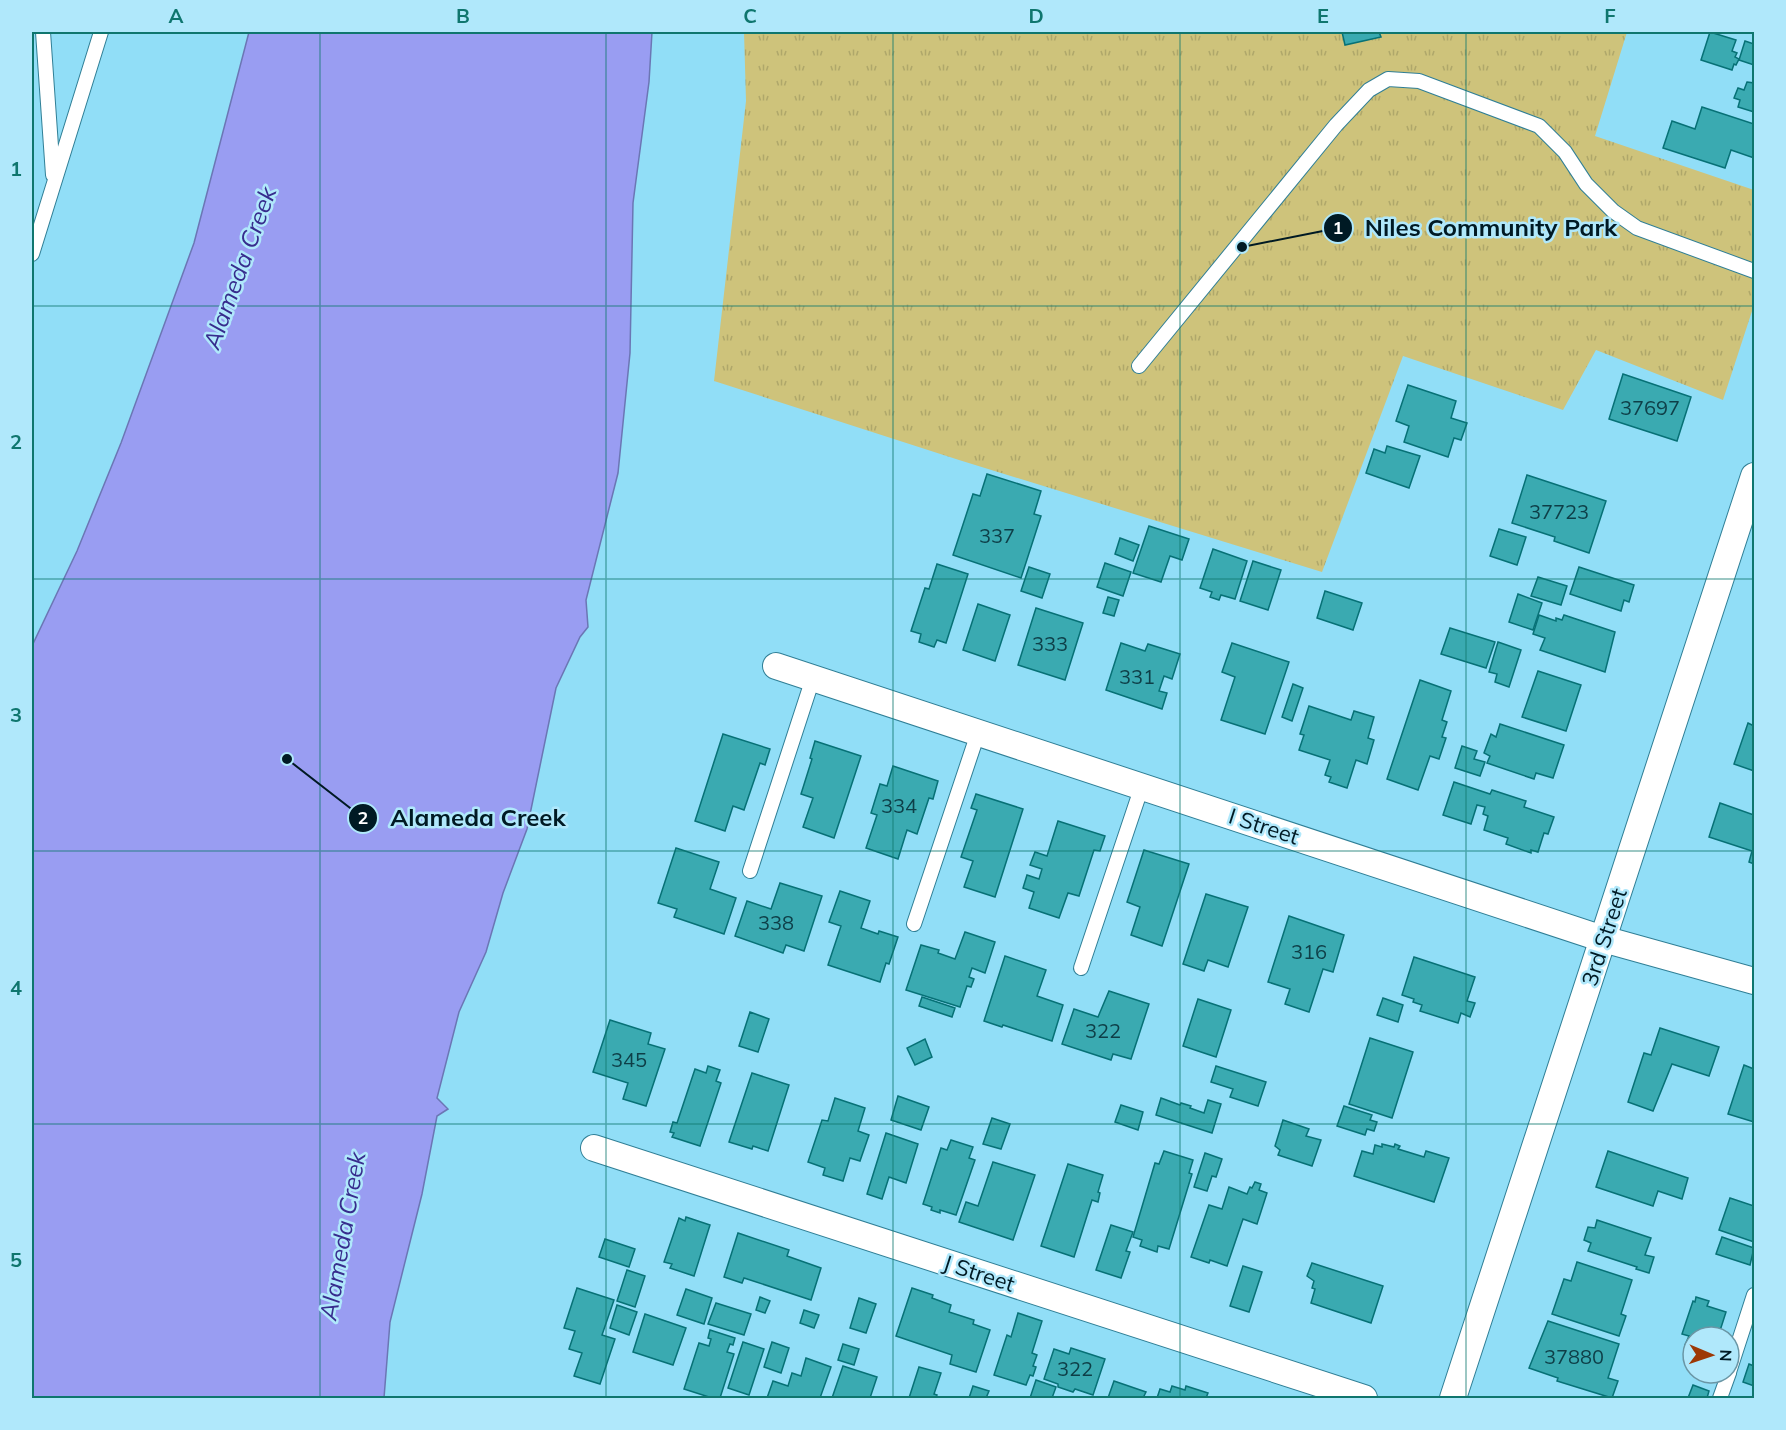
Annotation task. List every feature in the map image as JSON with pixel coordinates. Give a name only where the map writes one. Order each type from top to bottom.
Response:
[{"type":"street","name":"3rd Street","points":[[1453,1398],[1755,476]]},
{"type":"street","name":"I Street","points":[[776,666],[1603,939],[1755,981]]},
{"type":"street","name":"J Street","points":[[594,1148],[1364,1398]]},
{"type":"lane","points":[[43,32],[54,183]]},
{"type":"lane","points":[[32,254],[101,32]]},
{"type":"lane","points":[[1139,366],[1336,125],[1369,90],[1388,79],[1419,81],[1539,126],[1565,152],[1586,184],[1613,211],[1637,228],[1755,271]]},
{"type":"lane","points":[[750,871],[813,678]]},
{"type":"lane","points":[[914,924],[978,733]]},
{"type":"lane","points":[[1080,968],[1142,786]]},
{"type":"lane","points":[[1741,1336],[1755,1295]]},
{"type":"green space","points":[[744,32],[1627,32],[1595,136],[1754,190],[1754,305],[1723,400],[1596,350],[1563,410],[1403,356],[1322,572],[959,460],[714,381],[746,101]]},
{"type":"water","name":"Alameda Creek","points":[[249,32],[652,32],[649,82],[633,203],[630,353],[618,473],[586,600],[588,627],[580,637],[556,688],[527,829],[503,893],[486,952],[459,1012],[437,1098],[448,1109],[437,1116],[422,1194],[390,1322],[384,1398],[32,1398],[32,646],[77,551],[121,443],[194,243]]},
{"type":"building","points":[[1342,32],[1379,32],[1381,37],[1345,45]]},
{"type":"building","points":[[1710,32],[1736,40],[1732,51],[1737,53],[1735,57],[1739,59],[1732,70],[1701,60]]},
{"type":"building","points":[[1745,41],[1754,44],[1754,65],[1739,60]]},
{"type":"building","points":[[1747,82],[1754,83],[1754,112],[1738,107],[1740,100],[1734,98],[1738,88],[1744,90]]},
{"type":"building","points":[[1702,107],[1754,124],[1754,158],[1731,150],[1725,168],[1663,148],[1672,121],[1695,129]]},
{"type":"building","points":[[1623,374],[1691,397],[1677,441],[1609,419]]},
{"type":"building","points":[[1408,385],[1456,401],[1451,418],[1467,423],[1461,440],[1454,438],[1448,457],[1404,442],[1409,426],[1396,421]]},
{"type":"building","points":[[1387,446],[1420,456],[1409,488],[1366,473],[1374,449],[1385,453]]},
{"type":"building","points":[[987,474],[1041,491],[1034,514],[1041,516],[1021,578],[953,555],[973,494],[980,496]]},
{"type":"building","points":[[1527,475],[1606,501],[1589,553],[1554,541],[1555,537],[1512,523]]},
{"type":"building","points":[[1149,526],[1189,539],[1182,560],[1170,556],[1161,582],[1133,573]]},
{"type":"building","points":[[1499,529],[1526,537],[1517,565],[1490,556]]},
{"type":"building","points":[[1120,538],[1139,545],[1133,561],[1115,554]]},
{"type":"building","points":[[1213,549],[1247,561],[1235,599],[1221,595],[1219,600],[1210,597],[1212,592],[1200,588]]},
{"type":"building","points":[[1253,561],[1281,570],[1268,610],[1240,601]]},
{"type":"building","points":[[1105,563],[1131,572],[1123,596],[1097,587]]},
{"type":"building","points":[[937,564],[968,574],[946,643],[937,640],[934,647],[919,642],[921,634],[911,631],[925,588],[929,589]]},
{"type":"building","points":[[1029,567],[1050,574],[1042,598],[1021,591]]},
{"type":"building","points":[[1579,567],[1634,585],[1629,602],[1624,600],[1621,611],[1570,594]]},
{"type":"building","points":[[1538,577],[1567,586],[1561,605],[1531,596]]},
{"type":"building","points":[[1325,591],[1362,603],[1353,630],[1317,618]]},
{"type":"building","points":[[1518,594],[1542,603],[1533,630],[1509,622]]},
{"type":"building","points":[[1108,597],[1119,600],[1114,616],[1103,613]]},
{"type":"building","points":[[978,604],[1010,615],[995,661],[963,650]]},
{"type":"building","points":[[1036,608],[1083,623],[1065,680],[1018,665]]},
{"type":"building","points":[[1539,615],[1556,621],[1556,618],[1562,620],[1564,615],[1615,632],[1605,672],[1540,650],[1545,638],[1533,634]]},
{"type":"building","points":[[1450,628],[1495,642],[1486,668],[1441,654]]},
{"type":"building","points":[[1498,642],[1521,650],[1509,687],[1495,682],[1497,674],[1489,672]]},
{"type":"building","points":[[1121,643],[1145,651],[1148,644],[1180,654],[1172,679],[1164,676],[1159,691],[1167,693],[1162,709],[1106,690]]},
{"type":"building","points":[[1232,643],[1289,662],[1265,734],[1221,720],[1235,677],[1222,672]]},
{"type":"building","points":[[1538,671],[1581,685],[1566,731],[1522,717]]},
{"type":"building","points":[[1420,680],[1451,691],[1442,720],[1447,722],[1442,737],[1446,738],[1439,759],[1430,756],[1418,790],[1387,779]]},
{"type":"building","points":[[1293,684],[1303,688],[1292,721],[1282,717]]},
{"type":"building","points":[[1309,706],[1351,720],[1354,711],[1374,717],[1368,738],[1374,740],[1367,764],[1356,760],[1347,788],[1329,782],[1331,777],[1325,775],[1330,760],[1299,750],[1304,735],[1300,734]]},
{"type":"building","points":[[1748,723],[1754,726],[1754,771],[1734,764]]},
{"type":"building","points":[[1500,724],[1564,745],[1553,778],[1536,773],[1534,779],[1487,763],[1490,756],[1484,753],[1491,734],[1496,737]]},
{"type":"building","points":[[723,734],[770,749],[765,765],[760,763],[744,810],[733,806],[725,831],[695,821]]},
{"type":"building","points":[[815,741],[861,756],[834,838],[803,827],[813,798],[801,794]]},
{"type":"building","points":[[1462,746],[1477,751],[1474,759],[1485,762],[1480,776],[1455,768]]},
{"type":"building","points":[[893,766],[938,781],[933,799],[929,798],[917,834],[907,830],[898,859],[866,848],[877,815],[871,813],[880,784],[887,786]]},
{"type":"building","points":[[1454,782],[1490,794],[1492,790],[1526,801],[1524,807],[1554,817],[1548,834],[1544,833],[1538,852],[1531,850],[1531,853],[1506,844],[1508,838],[1484,830],[1488,816],[1483,814],[1485,807],[1477,805],[1471,824],[1443,815]]},
{"type":"building","points":[[976,794],[1023,809],[995,897],[964,887],[973,861],[961,857],[977,810],[971,808]]},
{"type":"building","points":[[1720,803],[1754,815],[1754,864],[1749,862],[1752,851],[1709,837]]},
{"type":"building","points":[[1058,821],[1105,836],[1100,851],[1094,850],[1079,896],[1068,893],[1059,918],[1029,908],[1034,892],[1023,888],[1027,875],[1039,879],[1042,869],[1030,865],[1035,852],[1047,856]]},
{"type":"building","points":[[676,848],[719,862],[710,889],[736,898],[724,934],[674,917],[677,909],[658,903]]},
{"type":"building","points":[[1144,850],[1189,864],[1162,946],[1131,935],[1140,907],[1127,902]]},
{"type":"building","points":[[780,883],[822,896],[804,951],[786,945],[783,953],[735,936],[747,901],[771,909]]},
{"type":"building","points":[[840,891],[870,901],[861,928],[878,934],[879,931],[898,937],[880,982],[828,965],[841,926],[829,922]]},
{"type":"building","points":[[1206,894],[1248,907],[1228,967],[1208,960],[1204,971],[1183,964]]},
{"type":"building","points":[[1289,916],[1344,935],[1333,972],[1323,969],[1309,1012],[1285,1004],[1290,989],[1268,982]]},
{"type":"building","points":[[965,932],[995,942],[985,973],[972,968],[969,977],[974,979],[971,987],[967,986],[960,1007],[906,990],[921,945],[939,950],[938,953],[955,959]]},
{"type":"building","points":[[1005,956],[1046,970],[1037,996],[1063,1005],[1052,1041],[984,1021]]},
{"type":"building","points":[[1414,957],[1475,977],[1467,1001],[1475,1003],[1470,1017],[1461,1013],[1458,1023],[1420,1011],[1422,1005],[1402,995]]},
{"type":"building","points":[[1109,991],[1149,1004],[1131,1059],[1113,1054],[1111,1060],[1062,1044],[1074,1009],[1098,1017]]},
{"type":"building","points":[[922,997],[955,1008],[952,1017],[919,1006]]},
{"type":"building","points":[[1383,998],[1403,1005],[1398,1022],[1377,1015]]},
{"type":"building","points":[[1198,999],[1231,1010],[1216,1057],[1183,1046]]},
{"type":"building","points":[[750,1012],[769,1019],[758,1052],[739,1046]]},
{"type":"building","points":[[610,1020],[651,1033],[648,1044],[665,1049],[646,1106],[623,1099],[628,1083],[593,1072]]},
{"type":"building","points":[[1660,1028],[1719,1047],[1709,1076],[1672,1064],[1653,1111],[1628,1102],[1644,1053],[1651,1055]]},
{"type":"building","points":[[1370,1038],[1413,1052],[1392,1118],[1349,1104]]},
{"type":"building","points":[[925,1039],[932,1057],[915,1065],[907,1048]]},
{"type":"building","points":[[1744,1065],[1754,1069],[1754,1122],[1728,1114]]},
{"type":"building","points":[[708,1066],[720,1070],[716,1081],[721,1083],[700,1146],[672,1137],[674,1133],[670,1132],[673,1122],[677,1123],[695,1069],[706,1073]]},
{"type":"building","points":[[1216,1066],[1266,1082],[1258,1106],[1230,1097],[1233,1089],[1211,1082]]},
{"type":"building","points":[[752,1073],[789,1085],[768,1151],[729,1142]]},
{"type":"building","points":[[898,1096],[929,1107],[921,1130],[891,1120]]},
{"type":"building","points":[[835,1098],[865,1108],[858,1131],[869,1135],[860,1161],[850,1158],[843,1181],[823,1175],[825,1168],[808,1162],[822,1120],[828,1121]]},
{"type":"building","points":[[1161,1098],[1180,1105],[1181,1103],[1191,1106],[1190,1108],[1204,1113],[1208,1100],[1221,1104],[1212,1133],[1156,1115]]},
{"type":"building","points":[[1121,1105],[1143,1112],[1138,1130],[1115,1122]]},
{"type":"building","points":[[1344,1106],[1372,1115],[1370,1120],[1377,1122],[1374,1131],[1367,1129],[1365,1135],[1337,1126]]},
{"type":"building","points":[[992,1118],[1010,1124],[1001,1149],[983,1144]]},
{"type":"building","points":[[1283,1120],[1309,1129],[1306,1136],[1321,1140],[1312,1166],[1278,1155],[1280,1150],[1275,1146]]},
{"type":"building","points":[[886,1133],[918,1144],[906,1183],[889,1177],[882,1199],[867,1194]]},
{"type":"building","points":[[951,1140],[973,1147],[969,1158],[975,1160],[956,1215],[931,1210],[932,1207],[923,1204],[941,1148],[947,1150]]},
{"type":"building","points":[[1382,1144],[1394,1147],[1395,1144],[1400,1146],[1398,1149],[1424,1157],[1426,1151],[1449,1158],[1434,1202],[1354,1176],[1362,1151],[1373,1154],[1375,1145],[1382,1147]]},
{"type":"building","points":[[1164,1151],[1193,1160],[1189,1173],[1192,1174],[1169,1249],[1158,1246],[1157,1252],[1140,1246],[1142,1240],[1133,1237],[1155,1163],[1159,1164]]},
{"type":"building","points":[[1608,1151],[1688,1178],[1682,1199],[1658,1191],[1653,1206],[1596,1187]]},
{"type":"building","points":[[1205,1153],[1222,1159],[1216,1177],[1212,1176],[1207,1191],[1194,1187]]},
{"type":"building","points":[[993,1162],[1035,1175],[1013,1240],[959,1222],[966,1202],[978,1206]]},
{"type":"building","points":[[1068,1164],[1103,1175],[1098,1192],[1100,1193],[1098,1202],[1092,1200],[1074,1257],[1041,1246]]},
{"type":"building","points":[[1255,1182],[1261,1184],[1259,1190],[1267,1193],[1257,1224],[1243,1219],[1227,1266],[1191,1257],[1209,1205],[1222,1209],[1229,1187],[1247,1194]]},
{"type":"building","points":[[1730,1198],[1754,1206],[1754,1242],[1719,1230]]},
{"type":"building","points":[[686,1217],[710,1225],[694,1276],[670,1268],[672,1264],[664,1262],[679,1218],[685,1221]]},
{"type":"building","points":[[1597,1220],[1651,1238],[1645,1255],[1654,1257],[1649,1273],[1588,1251],[1591,1243],[1584,1240],[1588,1227],[1595,1228]]},
{"type":"building","points":[[1111,1225],[1133,1232],[1126,1251],[1130,1252],[1121,1278],[1096,1270]]},
{"type":"building","points":[[738,1233],[789,1250],[787,1256],[821,1268],[811,1300],[744,1278],[742,1283],[724,1277]]},
{"type":"building","points":[[1722,1237],[1754,1248],[1750,1265],[1716,1254]]},
{"type":"building","points":[[605,1239],[635,1249],[629,1267],[599,1257]]},
{"type":"building","points":[[1577,1262],[1632,1280],[1621,1314],[1626,1316],[1619,1336],[1552,1314],[1564,1279],[1571,1281]]},
{"type":"building","points":[[1312,1263],[1383,1286],[1371,1323],[1311,1303],[1315,1289],[1312,1288],[1314,1281],[1307,1276]]},
{"type":"building","points":[[1243,1266],[1262,1272],[1249,1312],[1230,1306]]},
{"type":"building","points":[[627,1270],[645,1276],[635,1307],[617,1301]]},
{"type":"building","points":[[577,1288],[614,1300],[602,1335],[615,1339],[600,1384],[574,1376],[582,1353],[569,1349],[575,1331],[564,1328]]},
{"type":"building","points":[[912,1288],[933,1295],[932,1298],[951,1305],[949,1312],[974,1320],[973,1324],[990,1330],[976,1372],[950,1364],[952,1355],[896,1336]]},
{"type":"building","points":[[686,1289],[712,1298],[704,1324],[677,1315]]},
{"type":"building","points":[[760,1297],[770,1301],[765,1313],[756,1310]]},
{"type":"building","points":[[1696,1297],[1709,1301],[1707,1306],[1726,1312],[1722,1325],[1685,1325],[1693,1301],[1695,1302]]},
{"type":"building","points":[[859,1298],[876,1304],[866,1333],[850,1328]]},
{"type":"building","points":[[716,1303],[751,1314],[744,1335],[708,1324]]},
{"type":"building","points":[[617,1305],[637,1312],[629,1335],[610,1328]]},
{"type":"building","points":[[804,1310],[819,1315],[814,1328],[800,1323]]},
{"type":"building","points":[[1018,1313],[1042,1321],[1032,1353],[1037,1355],[1033,1366],[1036,1367],[1026,1385],[994,1375],[1007,1335],[1011,1337]]},
{"type":"building","points":[[645,1314],[686,1328],[673,1365],[633,1352]]},
{"type":"building","points":[[1548,1321],[1619,1344],[1608,1378],[1618,1381],[1612,1398],[1557,1381],[1558,1378],[1529,1368]]},
{"type":"building","points":[[710,1330],[735,1338],[727,1352],[734,1354],[720,1398],[712,1398],[684,1389],[699,1343],[709,1346]]},
{"type":"building","points":[[743,1342],[764,1349],[749,1395],[728,1388]]},
{"type":"building","points":[[772,1342],[789,1348],[781,1373],[764,1367]]},
{"type":"building","points":[[843,1344],[859,1349],[854,1365],[838,1360]]},
{"type":"building","points":[[1071,1348],[1105,1359],[1093,1395],[1075,1389],[1073,1392],[1044,1379],[1054,1349],[1069,1354]]},
{"type":"building","points":[[806,1358],[831,1367],[820,1398],[767,1398],[773,1381],[788,1386],[792,1373],[801,1376]]},
{"type":"building","points":[[1749,1364],[1754,1366],[1754,1386],[1743,1382]]},
{"type":"building","points":[[843,1366],[877,1377],[870,1398],[832,1398]]},
{"type":"building","points":[[919,1367],[941,1373],[934,1394],[937,1395],[936,1398],[909,1398]]},
{"type":"building","points":[[1036,1380],[1056,1387],[1052,1398],[1030,1398]]},
{"type":"building","points":[[1114,1381],[1146,1392],[1143,1398],[1108,1398]]},
{"type":"building","points":[[1693,1385],[1709,1391],[1707,1398],[1688,1398]]},
{"type":"building","points":[[973,1386],[989,1391],[986,1398],[969,1398]]},
{"type":"building","points":[[1172,1386],[1185,1390],[1186,1386],[1208,1393],[1206,1398],[1157,1398],[1160,1389],[1170,1392]]},
{"type":"place","name":"Niles Community Park","points":[[1242,247]]},
{"type":"place","name":"Alameda Creek","points":[[287,759]]}]
